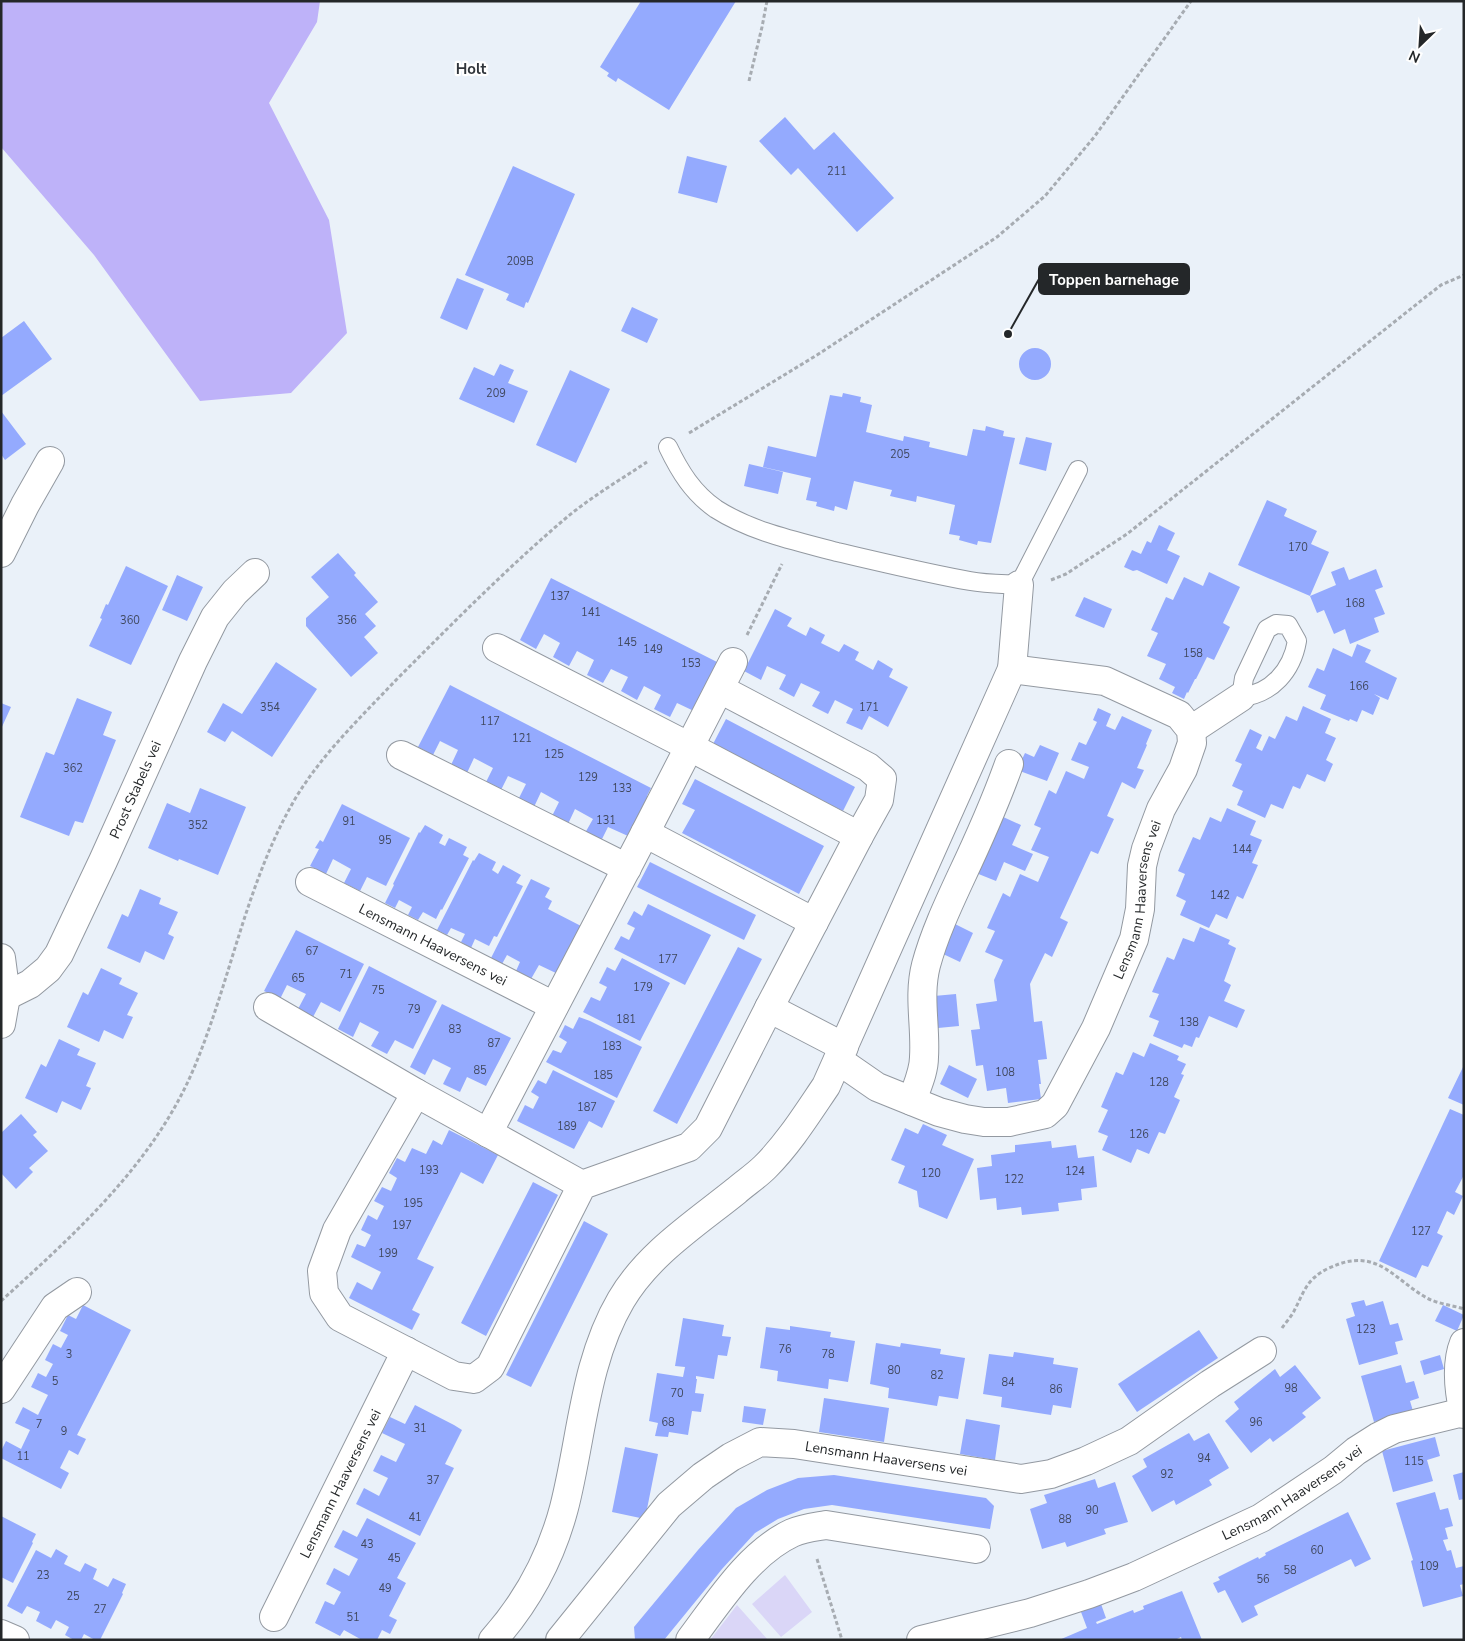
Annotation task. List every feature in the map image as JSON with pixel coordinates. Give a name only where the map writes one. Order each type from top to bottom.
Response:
[{"type":"street","points":[[1,553],[50,461]]},
{"type":"street","name":"Prost Stabels vei","points":[[6,996],[30,984],[48,969],[59,954],[215,617],[235,592],[256,572]]},
{"type":"street","points":[[493,1640],[506,1626],[530,1592],[550,1551],[564,1508],[589,1382],[602,1341],[621,1300],[647,1265],[678,1237],[764,1168],[797,1130],[826,1086],[1012,669],[1019,585]]},
{"type":"street","points":[[497,648],[690,746],[859,836]]},
{"type":"street","points":[[488,1133],[628,868],[733,662]]},
{"type":"street","points":[[1012,669],[1106,681],[1179,715],[1190,730],[1241,697]]},
{"type":"street","points":[[416,1093],[337,1230],[322,1271],[324,1294],[340,1317],[454,1376],[474,1379],[490,1367],[582,1185],[689,1148],[708,1128],[878,800],[882,779],[868,767],[720,689]]},
{"type":"street","name":"Lensmann Haaversens vei","points":[[769,1008],[841,1054],[877,1087],[939,1112],[984,1122],[1009,1122],[1034,1118],[1045,1114],[1055,1105],[1096,1028],[1134,939],[1140,909],[1142,866],[1146,849],[1161,809],[1183,769],[1192,743],[1190,730]]},
{"type":"street","points":[[401,755],[628,868]]},
{"type":"street","points":[[912,1100],[923,1071],[924,1063],[922,984],[925,966],[933,941],[994,806],[1009,764]]},
{"type":"street","points":[[645,833],[814,922]]},
{"type":"street","name":"Lensmann Haaversens vei","points":[[310,882],[554,1006]]},
{"type":"street","points":[[1,958],[6,996],[1,1024]]},
{"type":"street","points":[[268,1007],[416,1093],[582,1185]]},
{"type":"street","points":[[1,1389],[55,1307],[77,1292]]},
{"type":"street","points":[[1464,1342],[1460,1352],[1460,1372],[1464,1413]]},
{"type":"street","name":"Lensmann Haaversens vei","points":[[274,1617],[406,1351]]},
{"type":"street","name":"Lensmann Haaversens vei","points":[[560,1640],[669,1505],[703,1476],[731,1457],[760,1442],[794,1444],[1021,1479],[1051,1474],[1086,1461],[1129,1441],[1210,1384],[1262,1351]]},
{"type":"street","name":"Lensmann Haaversens vei","points":[[921,1640],[1030,1613],[1134,1577],[1261,1518],[1333,1470],[1356,1450],[1394,1429],[1464,1413]]},
{"type":"street","points":[[690,1640],[734,1582],[764,1550],[792,1533],[808,1527],[826,1525],[976,1549]]},
{"type":"street","points":[[1,1634],[15,1640]]},
{"type":"lane","points":[[668,447],[677,466],[691,487],[716,508],[747,526],[793,541],[885,564],[972,581],[1019,585],[1078,470]]},
{"type":"path","points":[[748,81],[767,1]]},
{"type":"path","points":[[668,447],[817,355],[997,236],[1045,196],[1095,136],[1191,1]]},
{"type":"path","points":[[1019,585],[1044,583],[1066,574],[1128,534],[1441,285],[1464,275]]},
{"type":"path","points":[[733,662],[793,541]]},
{"type":"path","points":[[1262,1351],[1295,1309],[1301,1296],[1315,1277],[1333,1267],[1350,1261],[1363,1260],[1379,1266],[1396,1275],[1428,1298],[1464,1309]]},
{"type":"path","points":[[808,1527],[842,1640]]},
{"type":"shaded area","points":[[1,1],[320,1],[317,22],[269,103],[329,220],[347,333],[291,393],[200,401],[94,255],[1,147]]},
{"type":"shaded area","points":[[785,1575],[812,1612],[781,1637],[752,1604]]},
{"type":"shaded area","points":[[737,1605],[768,1640],[710,1640]]},
{"type":"building","points":[[641,1],[736,1],[669,110],[618,78],[616,82],[607,76],[609,73],[600,67]]},
{"type":"building","points":[[785,117],[814,150],[834,132],[894,198],[857,232],[798,168],[791,175],[759,141]]},
{"type":"building","points":[[687,156],[727,166],[717,203],[678,193]]},
{"type":"building","points":[[513,166],[575,194],[528,303],[526,302],[524,308],[506,300],[509,294],[465,275]]},
{"type":"building","points":[[457,278],[484,289],[467,330],[440,318]]},
{"type":"building","points":[[632,307],[658,319],[647,343],[621,331]]},
{"type":"building","points":[[24,321],[52,359],[1,396],[1,338]]},
{"type":"building","points":[[1035,348],[1041,349],[1046,353],[1050,358],[1050,370],[1046,375],[1041,379],[1035,380],[1029,379],[1024,375],[1020,370],[1019,364],[1020,358],[1024,353],[1029,349]]},
{"type":"building","points":[[500,364],[514,370],[508,383],[528,391],[514,423],[459,399],[474,367],[494,376]]},
{"type":"building","points":[[570,370],[610,389],[576,463],[536,445]]},
{"type":"building","points":[[843,393],[861,397],[860,402],[872,405],[866,432],[903,441],[904,436],[930,442],[929,447],[967,456],[973,429],[985,431],[986,426],[1004,431],[1003,436],[1015,438],[991,543],[978,541],[977,545],[959,540],[960,536],[949,534],[955,505],[917,496],[916,502],[890,496],[892,490],[854,481],[847,510],[835,506],[834,511],[816,506],[817,502],[806,500],[811,478],[763,467],[768,446],[816,457],[830,395],[842,397]]},
{"type":"building","points":[[1,411],[26,444],[5,460],[1,454]]},
{"type":"building","points":[[1026,437],[1052,443],[1046,471],[1019,464]]},
{"type":"building","points":[[749,464],[783,472],[778,494],[744,486]]},
{"type":"building","points":[[1267,500],[1287,509],[1284,516],[1317,531],[1311,544],[1329,552],[1310,596],[1238,565]]},
{"type":"building","points":[[1159,525],[1175,533],[1167,550],[1180,556],[1167,584],[1137,570],[1133,571],[1124,567],[1132,550],[1141,554],[1147,541],[1151,543]]},
{"type":"building","points":[[338,553],[356,573],[354,575],[378,602],[365,614],[376,626],[364,637],[378,653],[351,677],[306,626],[306,618],[329,597],[311,577]]},
{"type":"building","points":[[126,566],[168,586],[131,665],[89,646],[102,619],[100,618],[106,604],[108,605]]},
{"type":"building","points":[[1344,567],[1349,580],[1376,569],[1383,587],[1375,590],[1385,614],[1374,618],[1379,632],[1350,644],[1345,629],[1334,634],[1324,610],[1317,613],[1310,596],[1336,585],[1331,572]]},
{"type":"building","points":[[1209,572],[1240,587],[1223,623],[1230,627],[1214,660],[1207,657],[1184,699],[1172,693],[1175,687],[1159,679],[1166,664],[1147,656],[1158,633],[1151,630],[1166,597],[1173,600],[1184,577],[1203,586]]},
{"type":"building","points":[[177,575],[203,587],[187,621],[162,610]]},
{"type":"building","points":[[551,578],[719,663],[696,712],[677,703],[670,717],[654,709],[661,695],[644,686],[637,700],[621,691],[628,677],[611,669],[603,683],[587,675],[594,660],[577,651],[569,666],[553,657],[560,643],[544,634],[536,649],[520,640]]},
{"type":"building","points":[[1084,597],[1112,609],[1104,628],[1075,616]]},
{"type":"building","points":[[775,609],[792,618],[787,626],[806,636],[810,627],[825,635],[821,643],[839,652],[844,644],[859,652],[855,660],[873,670],[878,660],[893,669],[889,677],[908,687],[888,727],[869,716],[862,730],[846,723],[853,709],[835,700],[828,714],[812,706],[820,692],[801,683],[794,697],[779,689],[786,675],[767,666],[761,680],[744,671]]},
{"type":"building","points":[[1357,644],[1371,650],[1365,662],[1397,678],[1388,700],[1374,694],[1380,698],[1373,715],[1362,710],[1357,722],[1350,719],[1349,721],[1320,709],[1326,695],[1308,687],[1317,668],[1324,671],[1333,648],[1352,657]]},
{"type":"building","points":[[276,662],[317,689],[272,757],[232,731],[225,742],[207,732],[223,703],[242,714]]},
{"type":"building","points":[[450,685],[651,788],[628,836],[608,827],[601,841],[585,833],[593,819],[575,809],[568,824],[552,816],[559,802],[541,792],[534,807],[518,800],[526,784],[508,776],[501,790],[486,782],[493,768],[474,758],[467,773],[451,765],[458,750],[440,741],[433,755],[418,747]]},
{"type":"building","points":[[77,698],[112,712],[103,735],[116,740],[83,823],[75,821],[69,836],[20,817],[46,752],[54,755]]},
{"type":"building","points":[[1,703],[11,707],[1,729]]},
{"type":"building","points":[[1303,706],[1331,719],[1325,733],[1336,738],[1326,760],[1333,764],[1325,782],[1307,774],[1300,789],[1293,786],[1283,809],[1271,804],[1265,818],[1237,805],[1243,791],[1232,786],[1242,764],[1235,761],[1250,729],[1262,735],[1256,748],[1262,751],[1269,736],[1275,739],[1286,716],[1297,721]]},
{"type":"building","points":[[1098,708],[1111,714],[1106,726],[1115,730],[1122,716],[1152,730],[1137,768],[1144,770],[1135,789],[1122,782],[1107,816],[1114,819],[1098,854],[1091,851],[1060,918],[1068,922],[1052,957],[1045,953],[1030,984],[1034,1022],[1042,1021],[1047,1059],[1038,1060],[1041,1099],[1008,1103],[1006,1088],[987,1091],[983,1065],[976,1066],[971,1030],[980,1029],[976,1004],[997,1001],[994,980],[1003,960],[985,952],[995,931],[987,928],[1003,893],[1010,897],[1020,874],[1038,882],[1049,857],[1031,850],[1041,828],[1034,825],[1049,790],[1056,794],[1066,771],[1084,779],[1089,767],[1071,760],[1079,742],[1086,745],[1097,722],[1093,720]]},
{"type":"building","points":[[726,719],[855,787],[843,811],[713,744]]},
{"type":"building","points":[[1040,745],[1059,753],[1047,781],[1017,770],[1025,753],[1034,757]]},
{"type":"building","points":[[695,779],[824,846],[799,894],[682,833],[695,810],[682,804]]},
{"type":"building","points":[[200,788],[246,807],[218,875],[148,848],[167,803],[190,813]]},
{"type":"building","points":[[342,804],[410,838],[386,886],[367,877],[360,891],[344,883],[351,869],[333,859],[326,874],[310,866],[319,849],[315,848],[320,840],[323,842]]},
{"type":"building","points":[[1227,808],[1256,821],[1250,835],[1262,840],[1252,863],[1258,865],[1243,899],[1237,896],[1227,919],[1216,914],[1209,928],[1180,915],[1186,901],[1176,896],[1185,874],[1178,871],[1193,837],[1200,840],[1210,817],[1221,822]]},
{"type":"building","points":[[1001,816],[1021,825],[1012,845],[1033,854],[1025,871],[1004,862],[996,881],[976,873]]},
{"type":"building","points":[[425,825],[443,835],[439,843],[445,846],[449,838],[467,847],[463,855],[469,858],[436,919],[423,912],[418,920],[408,915],[412,907],[399,900],[395,908],[385,903],[419,832]]},
{"type":"building","points":[[479,853],[496,862],[492,870],[498,874],[503,865],[521,875],[516,883],[523,886],[497,937],[494,936],[489,946],[475,939],[471,948],[461,942],[465,934],[451,928],[447,935],[437,930],[473,860]]},
{"type":"building","points":[[650,862],[756,915],[744,940],[637,887]]},
{"type":"building","points":[[531,879],[550,888],[545,897],[552,901],[548,909],[581,926],[558,974],[539,965],[531,979],[516,971],[520,962],[507,955],[502,964],[491,958]]},
{"type":"building","points":[[140,889],[161,898],[159,904],[178,912],[168,934],[174,937],[164,960],[145,951],[140,963],[107,948],[122,914],[128,917]]},
{"type":"building","points":[[648,904],[711,935],[685,985],[614,949],[621,936],[629,940],[635,928],[627,924],[634,911],[642,916]]},
{"type":"building","points":[[955,924],[973,933],[960,962],[941,953]]},
{"type":"building","points":[[1200,927],[1230,940],[1228,944],[1236,948],[1224,981],[1231,985],[1224,1001],[1245,1010],[1237,1028],[1209,1016],[1199,1038],[1196,1037],[1192,1047],[1184,1044],[1182,1048],[1153,1036],[1159,1021],[1149,1017],[1159,994],[1152,992],[1167,957],[1174,960],[1183,938],[1194,942]]},
{"type":"building","points":[[296,930],[364,964],[340,1012],[321,1002],[313,1017],[298,1009],[306,994],[287,985],[280,999],[264,991]]},
{"type":"building","points":[[738,947],[762,959],[677,1124],[653,1111]]},
{"type":"building","points":[[622,958],[670,983],[640,1041],[583,1012],[591,997],[600,1001],[607,987],[599,983],[607,967],[615,971]]},
{"type":"building","points":[[369,966],[437,1001],[413,1049],[395,1040],[387,1054],[371,1046],[379,1032],[360,1022],[353,1037],[338,1029]]},
{"type":"building","points":[[101,968],[122,978],[119,984],[138,993],[127,1015],[133,1017],[123,1039],[104,1030],[99,1042],[67,1027],[83,992],[88,995]]},
{"type":"building","points":[[956,994],[959,1026],[938,1028],[934,996]]},
{"type":"building","points":[[442,1004],[511,1038],[486,1086],[467,1077],[460,1092],[443,1084],[451,1068],[433,1059],[425,1075],[410,1067]]},
{"type":"building","points":[[579,1017],[642,1047],[617,1098],[546,1062],[553,1050],[561,1053],[567,1042],[559,1037],[565,1025],[573,1029]]},
{"type":"building","points":[[59,1039],[80,1049],[77,1055],[96,1063],[86,1086],[91,1088],[81,1110],[62,1101],[57,1113],[25,1098],[41,1064],[46,1067]]},
{"type":"building","points":[[1150,1043],[1179,1056],[1177,1060],[1186,1064],[1181,1074],[1184,1075],[1174,1097],[1180,1100],[1165,1134],[1159,1132],[1149,1154],[1137,1149],[1131,1163],[1102,1150],[1108,1136],[1098,1132],[1108,1110],[1101,1107],[1116,1072],[1123,1075],[1133,1052],[1144,1057]]},
{"type":"building","points":[[949,1065],[977,1079],[968,1098],[940,1084]]},
{"type":"building","points":[[1464,1065],[1464,1105],[1448,1098]]},
{"type":"building","points":[[553,1070],[615,1101],[602,1128],[589,1121],[574,1149],[517,1121],[525,1105],[533,1109],[539,1097],[531,1092],[538,1080],[546,1084]]},
{"type":"building","points":[[1450,1109],[1464,1115],[1464,1175],[1455,1192],[1463,1196],[1454,1215],[1447,1211],[1437,1233],[1443,1236],[1428,1267],[1422,1265],[1416,1278],[1379,1261]]},
{"type":"building","points":[[21,1114],[37,1132],[33,1135],[48,1151],[29,1168],[33,1172],[16,1189],[1,1173],[1,1133]]},
{"type":"building","points":[[923,1124],[947,1135],[942,1145],[974,1159],[947,1219],[919,1207],[917,1191],[898,1183],[905,1166],[891,1160],[905,1128],[918,1134]]},
{"type":"building","points":[[449,1130],[498,1155],[483,1184],[461,1172],[417,1259],[434,1267],[412,1310],[420,1314],[412,1330],[349,1298],[357,1282],[372,1290],[381,1272],[351,1257],[357,1244],[365,1247],[371,1235],[361,1230],[368,1215],[377,1220],[384,1206],[374,1201],[382,1187],[391,1191],[397,1178],[389,1173],[397,1158],[405,1162],[412,1148],[426,1154],[433,1140],[442,1145]]},
{"type":"building","points":[[1051,1141],[1052,1148],[1076,1145],[1078,1158],[1094,1156],[1097,1187],[1081,1189],[1082,1200],[1058,1203],[1059,1211],[1022,1215],[1021,1207],[997,1210],[996,1198],[980,1200],[977,1168],[992,1166],[991,1155],[1015,1152],[1015,1145]]},
{"type":"building","points":[[533,1182],[558,1195],[486,1336],[461,1323]]},
{"type":"building","points":[[584,1221],[608,1234],[531,1387],[506,1375]]},
{"type":"building","points":[[1364,1300],[1366,1306],[1383,1301],[1390,1325],[1398,1323],[1403,1340],[1395,1342],[1398,1354],[1359,1365],[1346,1319],[1355,1316],[1351,1303]]},
{"type":"building","points":[[83,1305],[131,1330],[77,1435],[86,1439],[78,1455],[69,1450],[60,1468],[69,1473],[61,1489],[1,1458],[1,1451],[6,1441],[21,1449],[30,1430],[15,1423],[23,1407],[38,1415],[48,1395],[31,1387],[38,1373],[46,1377],[53,1364],[45,1360],[53,1344],[61,1348],[68,1335],[60,1331],[68,1315],[76,1319]]},
{"type":"building","points":[[1443,1305],[1464,1315],[1457,1331],[1435,1321]]},
{"type":"building","points":[[683,1318],[724,1325],[722,1336],[731,1337],[727,1356],[718,1355],[714,1379],[696,1376],[695,1393],[704,1394],[701,1412],[692,1411],[688,1435],[669,1432],[668,1437],[655,1436],[658,1423],[649,1421],[657,1373],[683,1377],[685,1367],[675,1366]]},
{"type":"building","points":[[790,1326],[831,1332],[830,1337],[855,1341],[848,1382],[829,1379],[828,1389],[777,1381],[778,1371],[760,1368],[766,1327],[790,1330]]},
{"type":"building","points":[[1199,1330],[1218,1358],[1137,1412],[1118,1384]]},
{"type":"building","points":[[876,1343],[900,1347],[901,1343],[941,1349],[940,1354],[965,1358],[958,1399],[939,1396],[937,1406],[888,1398],[889,1388],[870,1384]]},
{"type":"building","points":[[1014,1352],[1054,1358],[1053,1364],[1078,1368],[1071,1408],[1053,1405],[1051,1415],[1001,1407],[1002,1397],[983,1394],[989,1354],[1013,1357]]},
{"type":"building","points":[[1440,1355],[1444,1369],[1424,1375],[1420,1361]]},
{"type":"building","points":[[1295,1365],[1321,1398],[1302,1413],[1306,1417],[1273,1442],[1270,1438],[1251,1453],[1225,1421],[1239,1409],[1234,1402],[1275,1369],[1280,1377]]},
{"type":"building","points":[[1401,1365],[1406,1383],[1414,1381],[1419,1398],[1410,1401],[1413,1411],[1374,1422],[1361,1376]]},
{"type":"building","points":[[824,1398],[889,1408],[884,1442],[819,1432]]},
{"type":"building","points":[[415,1405],[462,1430],[445,1464],[454,1468],[420,1536],[356,1504],[364,1488],[379,1496],[388,1478],[373,1471],[381,1455],[396,1462],[405,1444],[382,1433],[390,1417],[405,1424]]},
{"type":"building","points":[[744,1406],[766,1409],[763,1425],[742,1422]]},
{"type":"building","points":[[966,1419],[1000,1425],[995,1460],[960,1454]]},
{"type":"building","points":[[1189,1433],[1194,1441],[1209,1433],[1229,1468],[1209,1480],[1212,1485],[1176,1505],[1174,1500],[1152,1512],[1132,1476],[1147,1467],[1143,1459]]},
{"type":"building","points":[[1435,1437],[1440,1456],[1427,1460],[1433,1481],[1393,1492],[1382,1451]]},
{"type":"building","points":[[625,1447],[658,1454],[645,1519],[612,1512]]},
{"type":"building","points":[[1464,1472],[1464,1499],[1459,1500],[1453,1475]]},
{"type":"building","points":[[834,1475],[986,1498],[994,1506],[990,1529],[832,1505],[804,1509],[778,1519],[755,1533],[722,1569],[664,1640],[635,1640],[634,1627],[698,1550],[736,1508],[767,1490],[798,1478]]},
{"type":"building","points":[[1095,1479],[1098,1488],[1115,1482],[1128,1522],[1104,1529],[1106,1534],[1067,1547],[1065,1542],[1042,1549],[1030,1509],[1047,1503],[1044,1495]]},
{"type":"building","points":[[1435,1492],[1440,1510],[1448,1508],[1453,1526],[1445,1528],[1448,1539],[1443,1540],[1447,1551],[1451,1550],[1456,1568],[1464,1566],[1464,1584],[1460,1585],[1463,1596],[1423,1607],[1411,1561],[1413,1560],[1396,1503]]},
{"type":"building","points":[[1348,1512],[1371,1559],[1355,1567],[1351,1559],[1254,1606],[1258,1615],[1242,1623],[1225,1590],[1218,1593],[1213,1583],[1220,1580],[1218,1577],[1258,1557],[1259,1559],[1266,1555],[1265,1553]]},
{"type":"building","points":[[1,1516],[36,1534],[13,1583],[1,1577]]},
{"type":"building","points":[[367,1518],[416,1543],[397,1578],[406,1583],[389,1616],[397,1620],[390,1634],[382,1630],[377,1640],[362,1640],[344,1630],[340,1636],[315,1623],[325,1601],[334,1605],[341,1592],[326,1584],[334,1568],[349,1576],[358,1559],[334,1547],[343,1530],[357,1537]]},
{"type":"building","points":[[56,1549],[68,1556],[64,1564],[80,1572],[85,1563],[97,1569],[93,1579],[108,1587],[113,1578],[126,1584],[100,1640],[95,1640],[84,1634],[81,1640],[74,1640],[65,1635],[69,1627],[56,1620],[51,1629],[36,1621],[40,1612],[27,1606],[22,1614],[7,1606],[36,1550],[51,1558]]},
{"type":"building","points":[[1182,1591],[1202,1640],[1182,1640],[1181,1637],[1175,1640],[1059,1640],[1087,1628],[1081,1612],[1101,1604],[1106,1618],[1096,1622],[1097,1624],[1133,1610],[1134,1613],[1144,1609],[1143,1606]]},
{"type":"place","name":"Toppen barnehage","points":[[1008,334]]},
{"type":"district","name":"Holt","points":[[471,69]]}]
